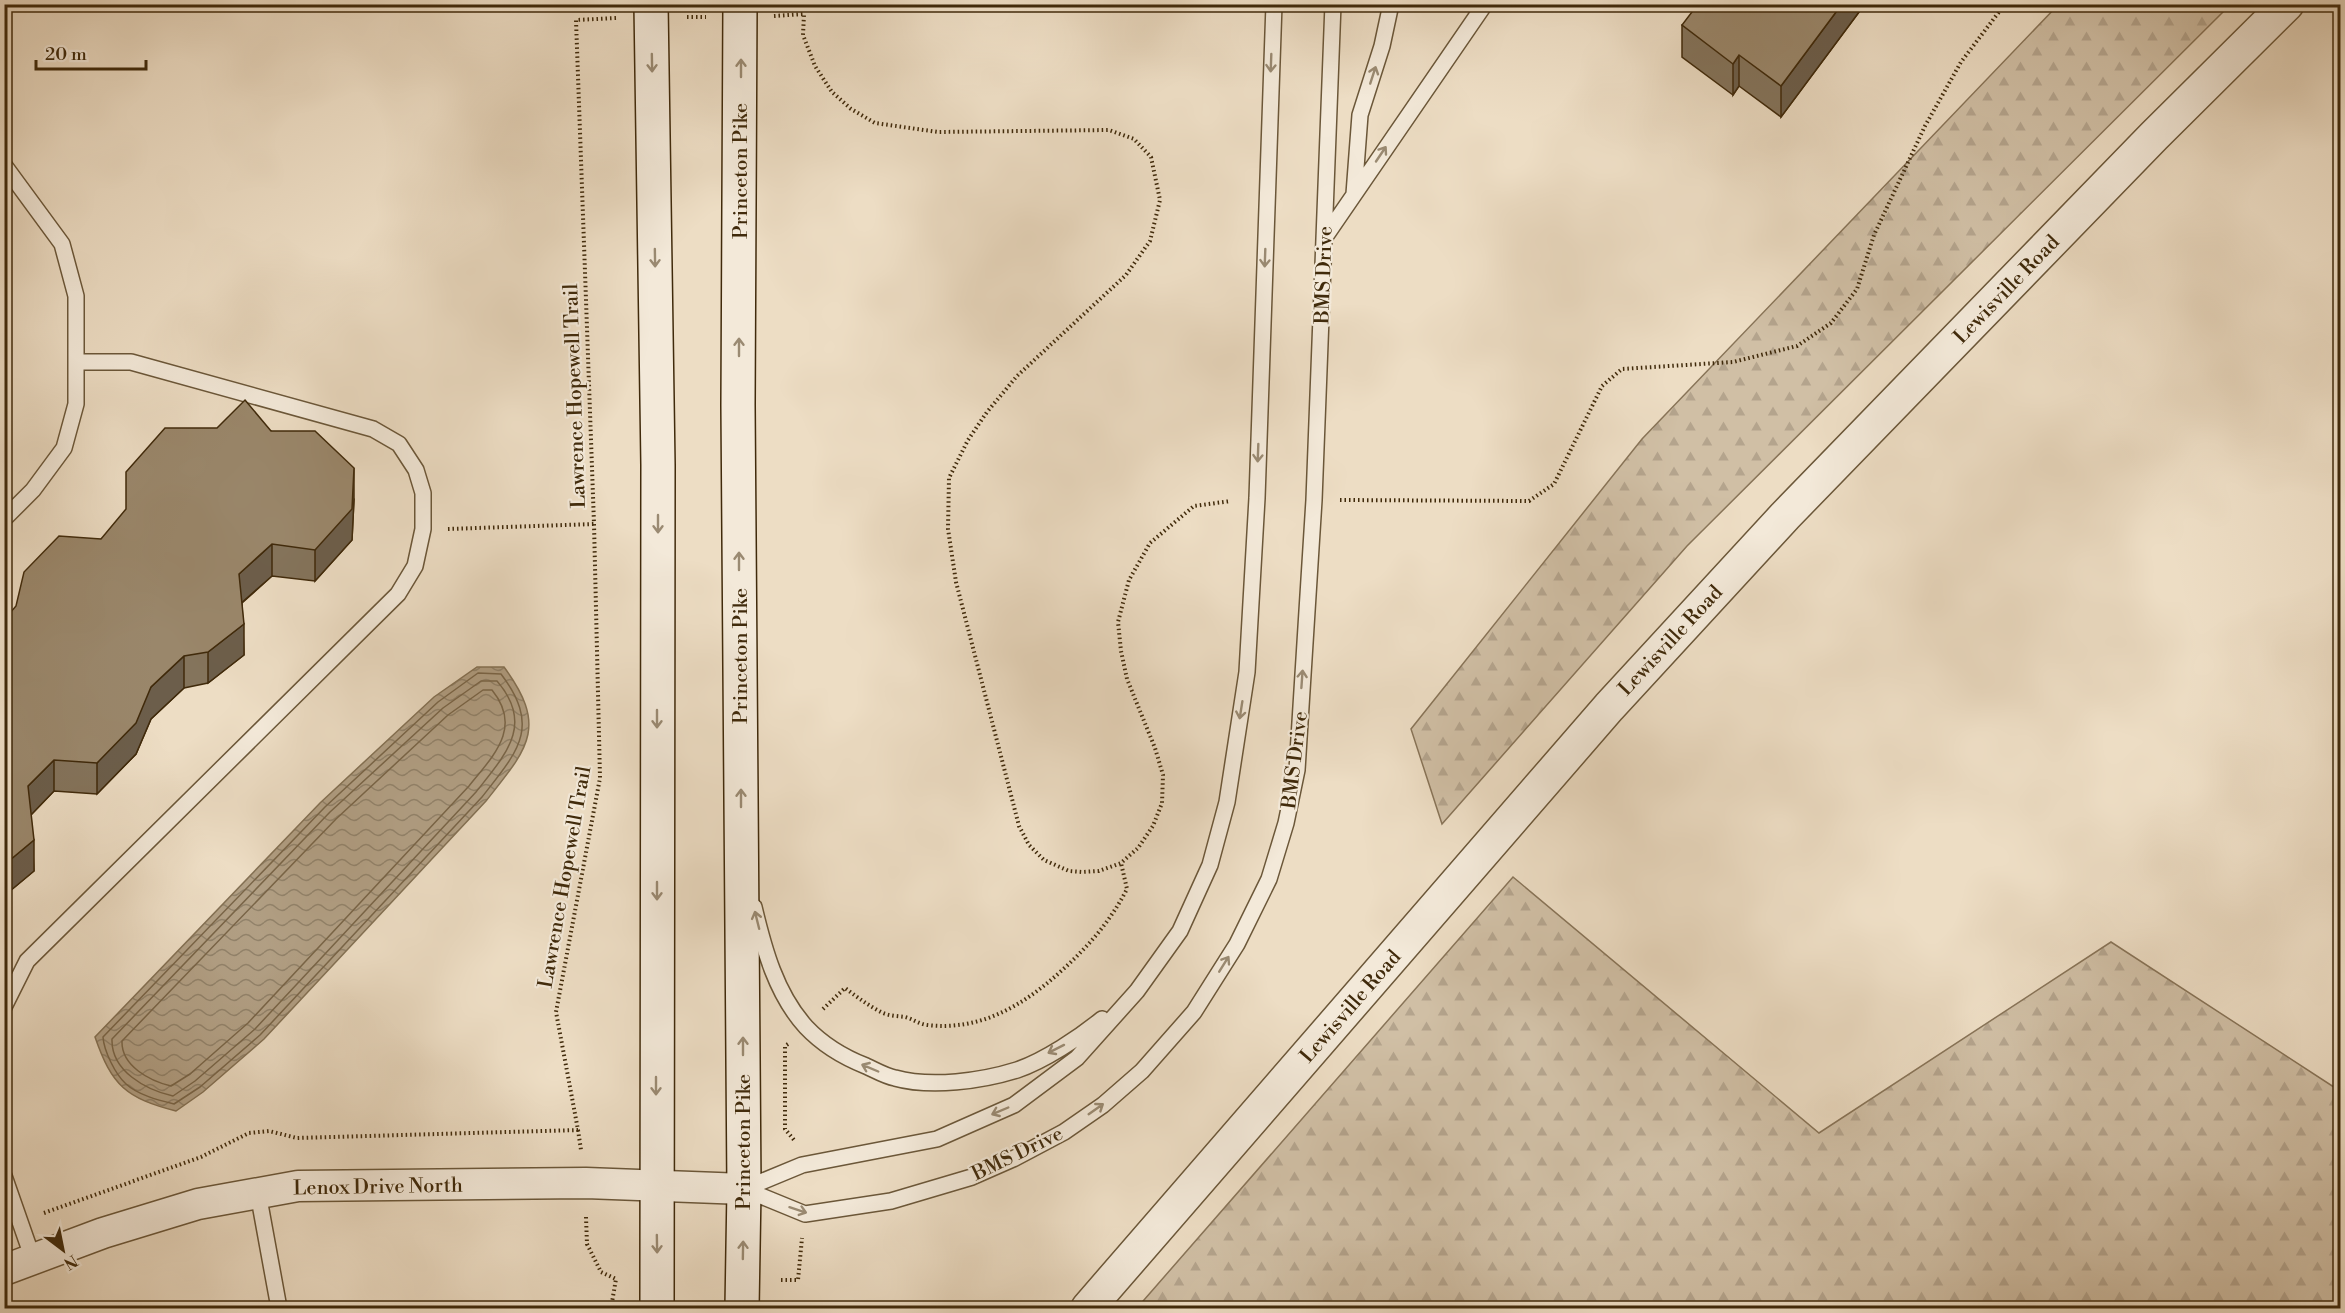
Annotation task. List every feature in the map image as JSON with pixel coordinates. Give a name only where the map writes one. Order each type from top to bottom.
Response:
[{"type":"main road","name":"Lewisville Road","points":[[1088,1308],[1617,698],[1785,516],[2154,136],[2287,4]]},
{"type":"main road","points":[[651,11],[658,465],[657,1308]]},
{"type":"main road","name":"Princeton Pike","points":[[740,11],[738,417],[744,1189],[742,1308]]},
{"type":"street","name":"Lenox Drive North","points":[[4,1270],[103,1233],[198,1204],[298,1186],[586,1183],[656,1186]]},
{"type":"street","name":"BMS Drive","points":[[656,1186],[744,1189]]},
{"type":"lane","name":"BMS Drive","points":[[744,1189],[802,1165],[937,1139],[1014,1105],[1077,1058],[1137,991],[1180,931],[1210,865],[1227,802],[1247,672],[1257,498],[1274,4]]},
{"type":"lane","name":"BMS Drive","points":[[744,1189],[805,1214],[891,1202],[972,1177],[1014,1159],[1064,1132],[1103,1105],[1142,1071],[1194,1012],[1237,944],[1269,879],[1286,824],[1297,770],[1314,500],[1333,4]]},
{"type":"lane","points":[[1354,194],[1360,115],[1382,46],[1391,4]]},
{"type":"lane","points":[[1325,237],[1485,4]]},
{"type":"lane","points":[[4,165],[62,244],[76,296],[76,404],[64,448],[33,490],[7,511]]},
{"type":"lane","points":[[4,1007],[27,961],[398,594],[415,566],[423,529],[423,493],[416,470],[399,444],[373,429],[131,362],[76,362]]},
{"type":"lane","name":"BMS Drive","points":[[741,856],[764,950],[786,998],[805,1026],[831,1049],[895,1078],[932,1083],[1017,1070],[1078,1038],[1137,991]]},
{"type":"lane","points":[[4,1176],[33,1258]]},
{"type":"lane","points":[[258,1193],[279,1308]]},
{"type":"path","name":"Lawrence Hopewell Trail","points":[[611,1308],[616,1279],[601,1272],[587,1244],[586,1183],[556,1012],[600,778],[594,524],[576,20],[651,11],[740,11]]},
{"type":"path","points":[[423,529],[594,524]]},
{"type":"path","points":[[20,1222],[201,1157],[249,1132],[268,1131],[297,1138],[578,1130]]},
{"type":"green space","points":[[2058,5],[2230,5],[1687,546],[1442,824],[1411,729],[1642,439]]},
{"type":"green space","points":[[1513,877],[1819,1133],[2111,942],[2340,1091],[2340,1308],[1137,1308]]},
{"type":"water","points":[[477,667],[504,667],[518,688],[526,706],[529,722],[522,752],[486,801],[264,1039],[203,1092],[176,1111],[145,1101],[123,1087],[108,1067],[95,1037],[320,803],[434,697]]},
{"type":"building","points":[[1698,4],[1842,4],[1781,86],[1739,55],[1733,64],[1682,25]]},
{"type":"building","points":[[245,400],[271,431],[315,431],[354,468],[352,509],[315,550],[272,544],[239,574],[244,624],[208,652],[184,656],[151,687],[136,723],[97,763],[54,760],[28,786],[34,840],[4,865],[4,620],[16,606],[24,572],[59,536],[101,539],[126,509],[126,472],[165,428],[217,428]]}]
